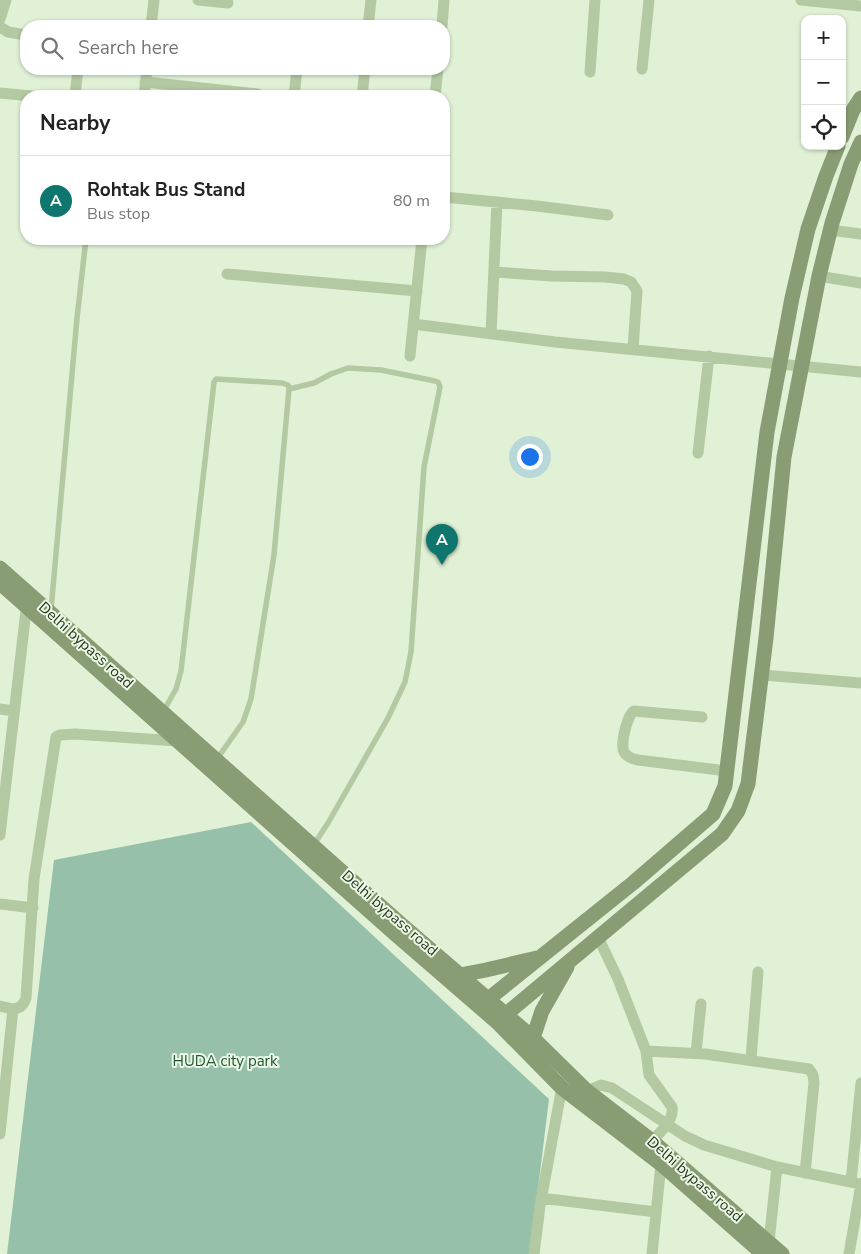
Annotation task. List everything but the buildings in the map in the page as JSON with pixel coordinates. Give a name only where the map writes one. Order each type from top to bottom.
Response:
[{"type":"main road","points":[[846,127],[853,110],[861,98]]},
{"type":"main road","points":[[501,1018],[722,834],[738,812],[748,784],[762,675],[784,456],[819,276],[830,230],[851,164],[861,142]]},
{"type":"main road","points":[[484,1003],[633,883],[713,814],[725,786],[766,432],[792,298],[808,229],[836,150]]},
{"type":"main road","name":"Delhi bypass road","points":[[0,568],[27,600]]},
{"type":"main road","name":"Delhi bypass road","points":[[0,583],[27,600],[501,1018],[562,1088],[766,1248],[782,1254]]},
{"type":"main road","name":"Delhi bypass road","points":[[159,717],[178,741],[212,764]]},
{"type":"main road","name":"Delhi bypass road","points":[[311,851],[460,975],[484,1003]]},
{"type":"main road","points":[[460,975],[541,957]]},
{"type":"main road","points":[[533,1038],[542,1012],[571,960]]},
{"type":"main road","name":"Delhi bypass road","points":[[501,1018],[533,1038],[587,1091],[652,1141],[766,1248]]},
{"type":"street","points":[[0,19],[6,0]]},
{"type":"street","points":[[152,20],[154,0]]},
{"type":"street","points":[[198,0],[228,3]]},
{"type":"street","points":[[369,20],[371,0]]},
{"type":"street","points":[[442,20],[444,0]]},
{"type":"street","points":[[590,72],[595,0]]},
{"type":"street","points":[[642,70],[649,0]]},
{"type":"street","points":[[801,0],[861,6]]},
{"type":"street","points":[[0,27],[8,32],[20,34]]},
{"type":"street","points":[[76,90],[77,75]]},
{"type":"street","points":[[144,90],[146,75]]},
{"type":"street","points":[[294,90],[296,75]]},
{"type":"street","points":[[362,90],[364,75]]},
{"type":"street","points":[[436,90],[437,75]]},
{"type":"street","points":[[145,82],[220,90]]},
{"type":"street","points":[[0,93],[20,95]]},
{"type":"street","points":[[450,198],[537,206],[608,216]]},
{"type":"street","points":[[491,334],[497,202]]},
{"type":"street","points":[[830,230],[861,234]]},
{"type":"street","points":[[410,356],[421,245]]},
{"type":"street","points":[[494,272],[605,277],[624,279],[631,282],[637,291],[633,349]]},
{"type":"street","points":[[227,274],[416,291]]},
{"type":"street","points":[[819,276],[861,283]]},
{"type":"street","points":[[414,324],[491,334],[861,372]]},
{"type":"street","points":[[698,453],[709,356]]},
{"type":"street","points":[[0,835],[27,600]]},
{"type":"street","points":[[762,675],[861,682]]},
{"type":"street","points":[[0,709],[14,711]]},
{"type":"street","points":[[702,717],[634,711],[629,715],[622,745],[624,751],[631,758],[638,760],[727,771]]},
{"type":"street","points":[[0,1006],[12,1009],[19,1008],[24,1004],[26,998],[34,879],[56,737],[75,734],[178,741]]},
{"type":"street","points":[[0,904],[33,908]]},
{"type":"street","points":[[598,937],[618,979],[624,1000],[646,1051],[649,1075],[672,1107],[672,1114],[652,1141]]},
{"type":"street","points":[[751,1059],[758,972]]},
{"type":"street","points":[[696,1053],[701,1004]]},
{"type":"street","points":[[0,1134],[12,1009]]},
{"type":"street","points":[[646,1051],[696,1053],[751,1059],[809,1069],[813,1075],[814,1083],[805,1173]]},
{"type":"street","points":[[534,1254],[541,1198],[565,1071]]},
{"type":"street","points":[[849,1254],[857,1183],[861,1084]]},
{"type":"street","points":[[587,1091],[601,1085],[606,1085],[685,1136],[704,1144],[777,1167],[857,1183]]},
{"type":"street","points":[[652,1254],[661,1164]]},
{"type":"street","points":[[766,1248],[777,1167]]},
{"type":"street","points":[[541,1198],[656,1212]]},
{"type":"lane","points":[[50,620],[76,318],[85,245]]},
{"type":"lane","points":[[290,389],[314,383],[348,368],[381,370],[434,381],[438,382],[440,388],[424,467],[411,652],[405,682],[384,726],[311,851]]},
{"type":"lane","points":[[159,717],[176,689],[181,672],[214,382],[216,379],[288,385],[290,389],[274,555],[251,699],[243,722],[212,764]]},
{"type":"green space","name":"HUDA city park","points":[[251,822],[549,1099],[530,1254],[7,1254],[54,860]]},
{"type":"place","name":"Rohtak Bus Stand","points":[[442,565]]}]
